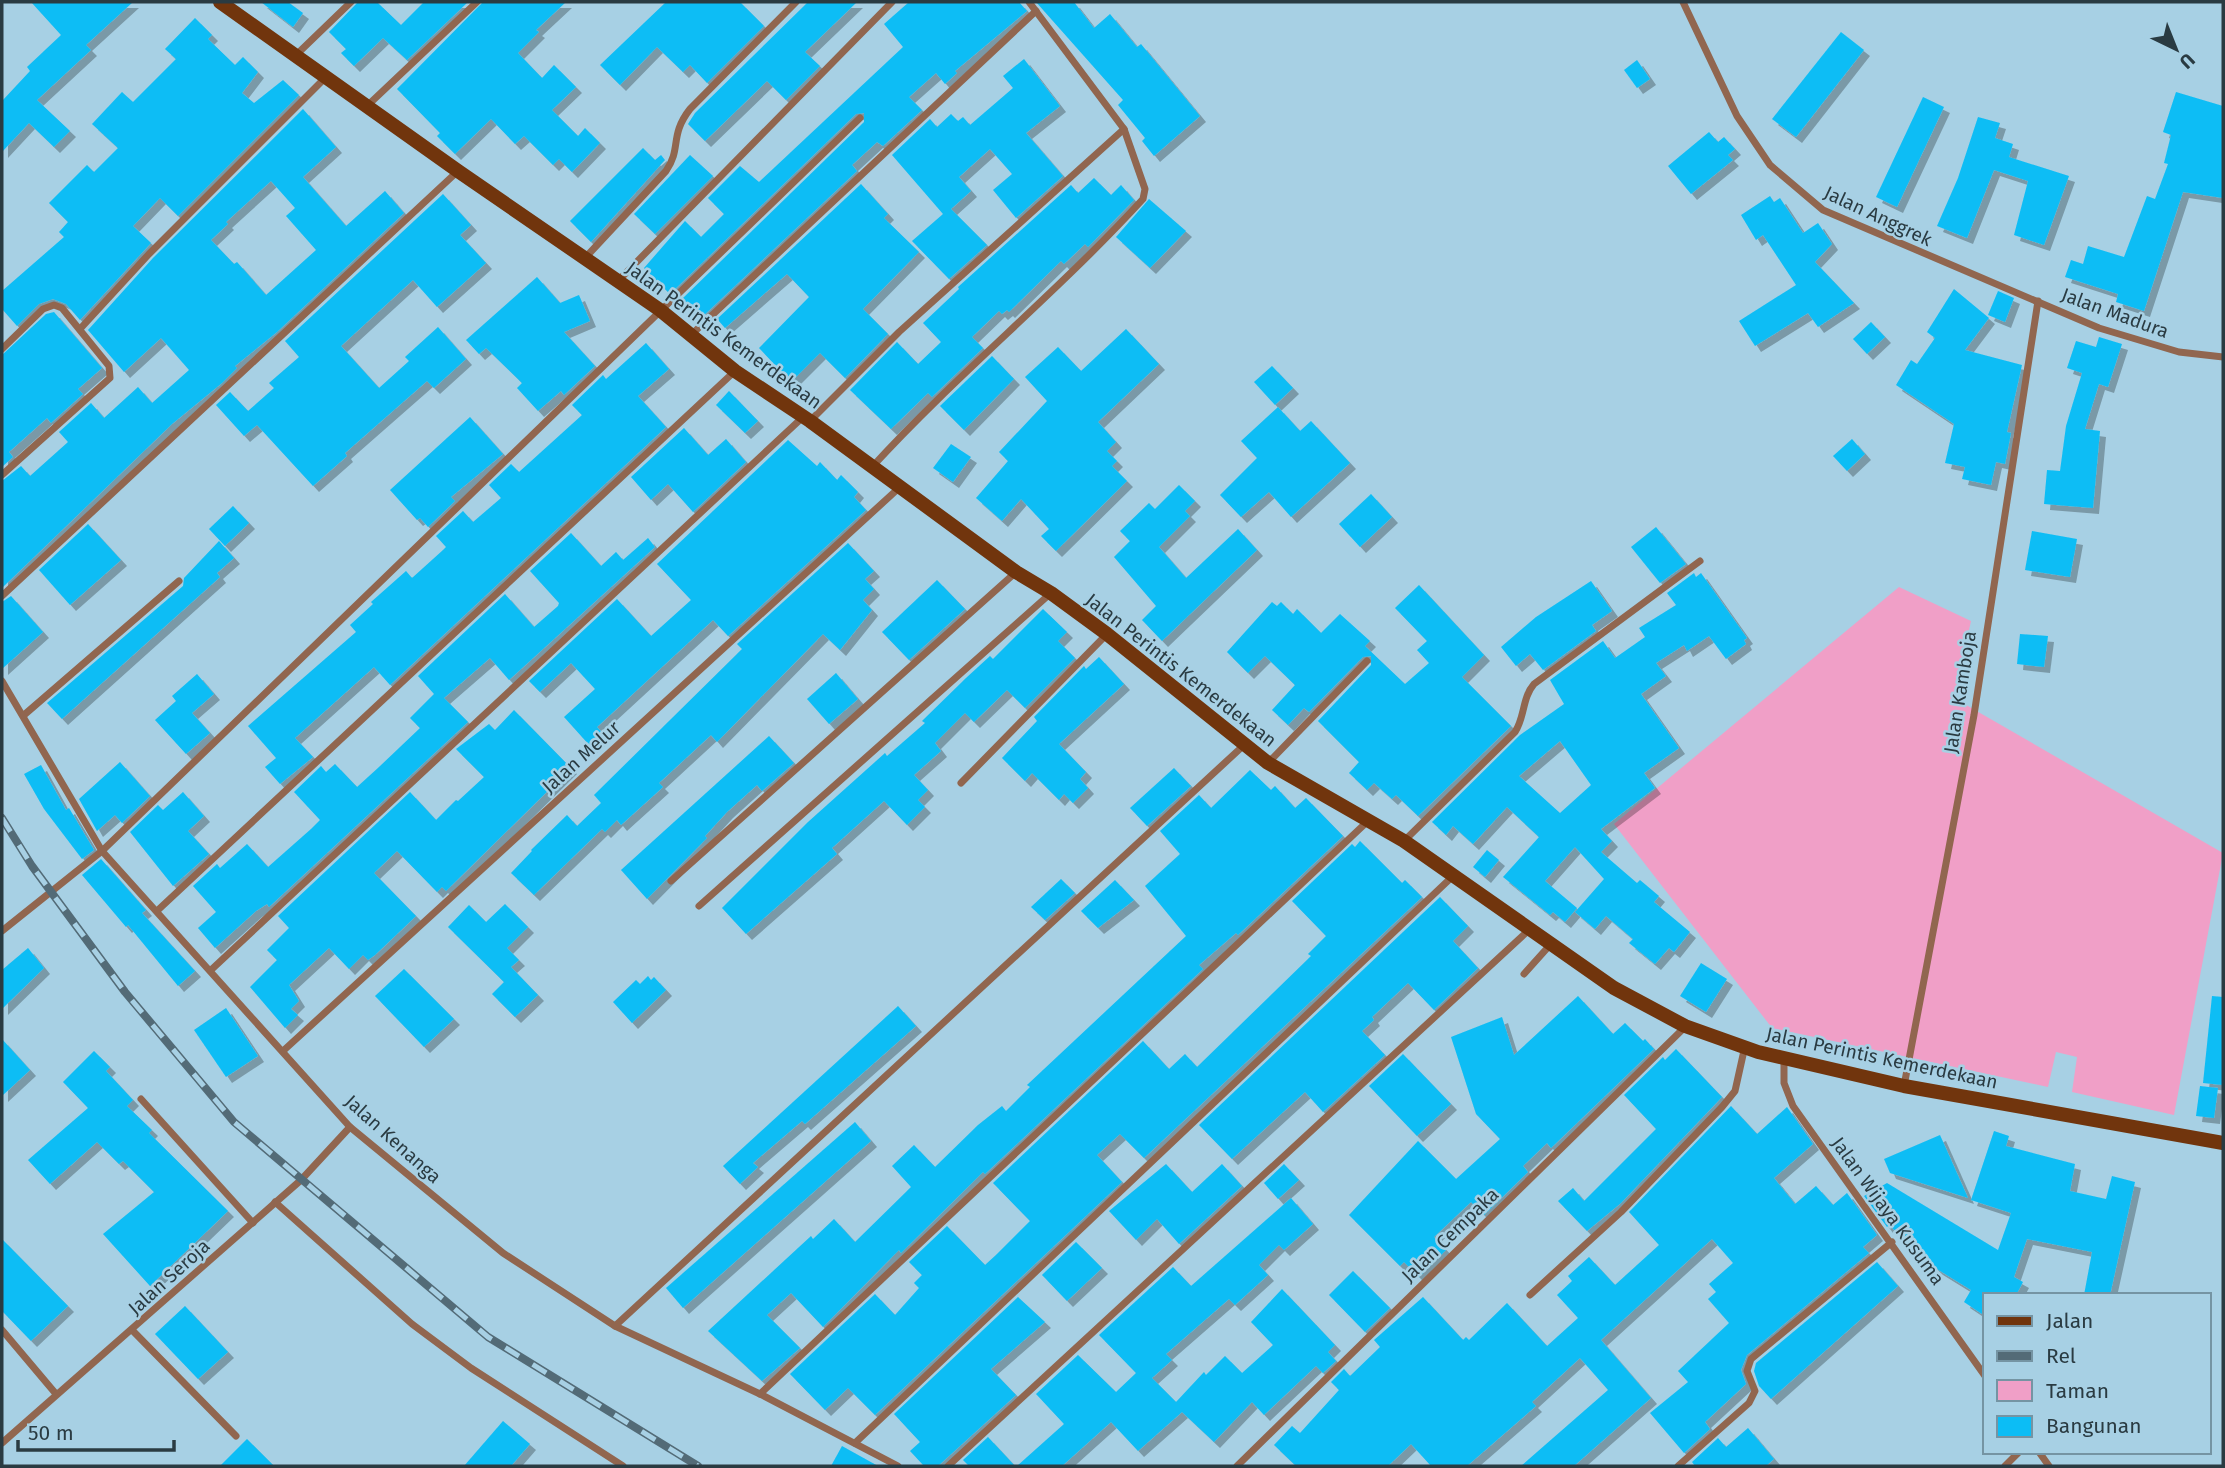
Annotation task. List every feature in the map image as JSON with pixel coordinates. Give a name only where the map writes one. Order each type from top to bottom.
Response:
[{"type":"street","name":"Jalan Perintis Kemerdekaan","points":[[220,2],[366,107],[586,257],[692,334],[735,371],[806,419],[1017,572],[1052,593],[1107,634],[1243,746],[1404,841],[1614,988],[1685,1026],[1784,1059],[1904,1086],[2223,1143]]},
{"type":"street","points":[[295,57],[351,2]]},
{"type":"street","points":[[366,107],[477,2]]},
{"type":"street","points":[[586,257],[674,160],[679,124],[690,109],[796,2]]},
{"type":"street","points":[[617,282],[891,2]]},
{"type":"street","points":[[872,467],[913,422],[1056,289],[1143,200],[1145,189],[1124,129],[1029,2]]},
{"type":"street","name":"Jalan Anggrek","points":[[1683,2],[1737,116],[1770,165],[1807,199],[1823,210],[1904,247],[2038,301]]},
{"type":"street","points":[[692,334],[1036,11]]},
{"type":"street","points":[[80,329],[149,254],[325,78]]},
{"type":"street","points":[[2,931],[102,850],[860,118]]},
{"type":"street","points":[[211,970],[898,332],[1124,129]]},
{"type":"street","points":[[2,596],[458,171]]},
{"type":"street","name":"Jalan Madura","points":[[2038,301],[2146,344],[2207,357],[2223,357]]},
{"type":"street","name":"Jalan Kamboja","points":[[1904,1086],[1974,715],[2038,301]]},
{"type":"street","points":[[2,349],[43,309],[54,305],[62,308],[109,366],[110,377],[2,475]]},
{"type":"street","points":[[158,910],[735,371]]},
{"type":"street","name":"Jalan Melur","points":[[284,1051],[900,487]]},
{"type":"street","points":[[1404,841],[1515,732],[1521,722],[1526,698],[1534,684],[1700,561]]},
{"type":"street","points":[[671,881],[1017,572]]},
{"type":"street","points":[[24,715],[179,581]]},
{"type":"street","points":[[699,906],[1052,593]]},
{"type":"street","points":[[961,783],[1107,634]]},
{"type":"street","points":[[1268,763],[1367,661]]},
{"type":"street","name":"Jalan Kenanga","points":[[2,681],[102,850],[350,1127],[503,1253],[615,1326],[760,1394],[898,1466]]},
{"type":"street","points":[[615,1326],[1243,746]]},
{"type":"street","points":[[760,1394],[1369,820]]},
{"type":"street","points":[[855,1443],[1453,876]]},
{"type":"street","points":[[948,1466],[1529,930]]},
{"type":"street","points":[[1524,974],[1550,945]]},
{"type":"street","name":"Jalan Cempaka","points":[[1237,1466],[1685,1026]]},
{"type":"street","points":[[1530,1295],[1621,1212],[1722,1107],[1735,1091],[1745,1046]]},
{"type":"street","name":"Jalan Wijaya Kusuma","points":[[1784,1059],[1784,1083],[1793,1106],[1983,1373]]},
{"type":"street","points":[[141,1098],[253,1223]]},
{"type":"street","name":"Jalan Seroja","points":[[2,1443],[56,1394],[133,1331],[301,1180],[350,1127]]},
{"type":"street","points":[[275,1202],[412,1324],[471,1368],[623,1466]]},
{"type":"street","points":[[1678,1466],[1753,1398],[1754,1387],[1747,1371],[1751,1359],[1892,1242]]},
{"type":"street","points":[[2,1330],[56,1394]]},
{"type":"street","points":[[133,1331],[236,1436]]},
{"type":"green space","points":[[1899,587],[1971,621],[1954,698],[2223,853],[2174,1115],[2072,1092],[2077,1057],[2056,1052],[2048,1087],[1772,1028],[1614,824]]},
{"type":"building","points":[[31,2],[133,2],[86,45],[91,50],[37,100],[70,131],[54,147],[29,123],[2,152],[2,101],[30,71],[27,67],[61,35]]},
{"type":"building","points":[[261,2],[288,2],[303,13],[293,27]]},
{"type":"building","points":[[358,2],[377,2],[401,25],[424,2],[468,2],[407,60],[383,38],[354,66],[341,53],[346,49],[329,32]]},
{"type":"building","points":[[483,2],[566,2],[536,30],[539,32],[518,53],[542,78],[554,65],[576,87],[552,110],[578,136],[585,128],[600,143],[572,172],[559,159],[553,165],[524,136],[515,144],[491,119],[455,154],[437,136],[440,133],[397,89]]},
{"type":"building","points":[[666,2],[740,2],[764,26],[707,83],[690,65],[683,72],[657,47],[620,85],[600,65]]},
{"type":"building","points":[[808,2],[857,2],[805,52],[820,66],[786,100],[767,81],[705,141],[688,124],[695,113]]},
{"type":"building","points":[[909,2],[1019,2],[1027,11],[955,71],[957,73],[945,84],[936,73],[909,97],[922,110],[883,146],[877,142],[852,165],[857,171],[701,318],[682,299],[864,122],[864,113],[856,114],[670,294],[644,268],[685,221],[701,237],[724,214],[708,198],[740,166],[759,182],[903,47],[884,24]]},
{"type":"building","points":[[1036,2],[1074,2],[1094,28],[1110,14],[1137,47],[1141,44],[1200,116],[1154,156],[1142,141],[1145,138],[1118,105],[1123,100]]},
{"type":"building","points":[[195,18],[212,35],[208,39],[235,65],[243,57],[258,72],[242,93],[254,103],[283,80],[299,95],[178,216],[160,198],[133,226],[151,243],[80,320],[66,304],[53,299],[39,304],[17,326],[2,309],[2,291],[64,237],[59,232],[68,222],[49,203],[87,165],[94,172],[118,148],[92,124],[122,92],[133,102],[176,59],[165,49]]},
{"type":"building","points":[[1841,32],[1864,50],[1796,137],[1772,119]]},
{"type":"building","points":[[1024,59],[1060,106],[1026,133],[1063,176],[1016,218],[993,190],[1012,174],[990,149],[959,177],[971,191],[951,209],[987,245],[949,279],[912,241],[943,214],[892,155],[930,119],[937,127],[951,114],[958,121],[963,117],[970,125],[1013,88],[1003,76]]},
{"type":"building","points":[[1637,60],[1650,79],[1637,88],[1624,70]]},
{"type":"building","points":[[2176,92],[2223,106],[2223,198],[2183,192],[2144,311],[2116,302],[2118,294],[2065,277],[2071,260],[2083,264],[2088,246],[2124,257],[2147,196],[2155,199],[2168,164],[2164,163],[2171,135],[2163,132]]},
{"type":"building","points":[[1923,97],[1944,107],[1897,207],[1876,197]]},
{"type":"building","points":[[303,109],[336,147],[303,177],[346,226],[385,191],[404,213],[277,332],[235,366],[237,368],[222,383],[172,424],[2,588],[2,481],[21,466],[30,476],[68,442],[59,432],[91,403],[104,418],[138,387],[152,403],[189,370],[161,338],[124,372],[88,330],[153,258]],"holes":[[[271,181],[295,208],[286,216],[316,250],[266,295],[237,262],[234,264],[211,240],[228,224],[226,222]]]},
{"type":"building","points":[[1978,117],[2000,123],[1995,138],[2013,144],[2009,157],[2069,176],[2044,245],[2014,235],[2028,181],[1994,170],[1967,238],[1937,226],[1958,178]]},
{"type":"building","points":[[1709,132],[1718,142],[1724,137],[1735,149],[1728,155],[1733,160],[1691,194],[1668,166]]},
{"type":"building","points":[[643,148],[655,160],[661,155],[665,160],[591,242],[570,221]]},
{"type":"building","points":[[690,155],[713,176],[655,234],[634,214]]},
{"type":"building","points":[[1094,178],[1111,195],[1121,185],[1134,200],[1088,247],[1085,244],[1064,264],[1061,261],[1009,312],[1007,310],[1002,314],[999,311],[972,337],[983,348],[932,397],[928,393],[891,429],[850,390],[897,342],[918,364],[941,342],[923,323],[959,289],[958,287],[1071,185],[1078,193]]},
{"type":"building","points":[[861,184],[888,214],[884,218],[919,252],[863,309],[888,334],[845,378],[820,353],[791,382],[759,348],[809,297],[787,274],[725,328],[717,319]]},
{"type":"building","points":[[443,194],[471,225],[460,235],[486,263],[437,307],[413,280],[341,346],[379,388],[409,361],[405,357],[438,327],[466,359],[434,388],[427,381],[345,453],[347,456],[313,486],[257,425],[244,436],[216,405],[230,392],[248,411],[274,388],[269,383],[299,357],[285,341]]},
{"type":"building","points":[[1770,196],[1774,202],[1780,198],[1803,233],[1818,223],[1832,244],[1815,262],[1854,303],[1818,327],[1808,313],[1755,346],[1739,321],[1796,285],[1763,235],[1756,240],[1741,215]]},
{"type":"building","points":[[1149,199],[1186,231],[1150,268],[1116,237]]},
{"type":"building","points":[[537,277],[560,303],[579,295],[590,321],[564,332],[595,366],[564,395],[561,391],[538,411],[517,388],[522,383],[486,348],[479,354],[466,340]]},
{"type":"building","points":[[1954,289],[1989,318],[1965,350],[2022,365],[2007,432],[2011,433],[2005,464],[1996,462],[1991,485],[1962,479],[1965,467],[1945,463],[1954,424],[1896,385],[1911,360],[1917,364],[1935,338],[1927,332]]},
{"type":"building","points":[[1998,291],[2014,298],[2005,322],[1988,315]]},
{"type":"building","points":[[54,312],[102,368],[78,389],[83,394],[51,423],[47,418],[9,452],[13,457],[2,467],[2,355],[46,314]]},
{"type":"building","points":[[1871,322],[1885,337],[1867,354],[1853,339]]},
{"type":"building","points":[[1126,329],[1159,364],[1098,422],[1116,442],[1107,451],[1117,461],[1112,466],[1127,481],[1056,551],[1041,536],[1049,529],[1021,499],[1002,521],[976,498],[1008,461],[999,452],[1047,401],[1025,377],[1058,347],[1081,371]]},
{"type":"building","points":[[2099,337],[2122,344],[2108,387],[2099,384],[2085,429],[2100,431],[2093,508],[2044,504],[2047,470],[2060,471],[2066,426],[2082,373],[2067,368],[2076,341],[2096,347]]},
{"type":"building","points":[[646,343],[669,369],[638,396],[666,427],[390,685],[374,667],[295,738],[313,757],[280,784],[265,767],[276,758],[248,726],[356,632],[350,625],[373,604],[371,602],[406,571],[412,578],[446,547],[436,536],[463,511],[473,522],[501,498],[489,485],[511,464],[519,472],[582,415],[572,405],[603,375],[606,379]]},
{"type":"building","points":[[992,356],[1014,379],[964,430],[940,406]]},
{"type":"building","points":[[1272,366],[1293,388],[1275,405],[1254,382]]},
{"type":"building","points":[[729,391],[758,421],[745,433],[716,405]]},
{"type":"building","points":[[1278,407],[1300,431],[1311,421],[1350,463],[1291,517],[1269,492],[1241,517],[1220,495],[1257,458],[1241,441]]},
{"type":"building","points":[[470,417],[503,454],[451,497],[455,501],[428,527],[420,518],[417,520],[390,490]]},
{"type":"building","points":[[684,428],[708,455],[726,439],[746,462],[693,512],[668,484],[651,500],[631,477]]},
{"type":"building","points":[[1852,439],[1865,454],[1847,471],[1833,456]]},
{"type":"building","points":[[788,440],[817,466],[820,462],[837,480],[841,475],[858,492],[854,497],[866,510],[728,636],[713,620],[597,727],[604,735],[591,747],[564,717],[595,689],[571,663],[540,692],[529,681],[617,599],[651,636],[691,600],[657,564]]},
{"type":"building","points":[[951,444],[971,457],[953,482],[933,468]]},
{"type":"building","points":[[1179,485],[1195,501],[1185,511],[1190,516],[1159,547],[1186,578],[1238,529],[1257,550],[1162,641],[1142,620],[1156,606],[1114,557],[1130,541],[1120,531],[1149,503],[1155,509]]},
{"type":"building","points":[[1371,494],[1392,517],[1360,547],[1339,524]]},
{"type":"building","points":[[233,506],[249,523],[225,546],[209,529]]},
{"type":"building","points":[[88,524],[121,560],[70,605],[39,570]]},
{"type":"building","points":[[1656,527],[1686,564],[1660,583],[1631,547]]},
{"type":"building","points":[[2032,531],[2077,539],[2070,577],[2025,570]]},
{"type":"building","points":[[571,533],[601,566],[616,552],[623,560],[648,538],[655,547],[509,680],[490,658],[444,698],[468,722],[269,907],[267,904],[256,911],[215,948],[198,928],[216,912],[193,886],[217,864],[220,868],[247,844],[268,867],[311,829],[320,820],[294,792],[321,766],[326,772],[335,764],[357,787],[379,767],[420,728],[410,718],[434,694],[418,676],[505,594],[534,627],[558,606],[559,603],[530,571]]},
{"type":"building","points":[[219,541],[234,558],[217,573],[220,577],[62,719],[47,703],[183,586],[184,578]]},
{"type":"building","points":[[848,543],[874,571],[865,579],[874,589],[863,600],[872,610],[840,650],[823,634],[717,742],[711,735],[659,783],[663,787],[621,825],[617,820],[605,832],[602,829],[534,895],[511,873],[531,850],[567,815],[577,826],[601,803],[594,795],[742,649],[737,644]]},
{"type":"building","points":[[1694,573],[1696,577],[1701,573],[1747,638],[1744,640],[1746,644],[1726,659],[1709,636],[1687,651],[1684,645],[1656,663],[1666,676],[1641,694],[1679,748],[1644,773],[1655,788],[1601,829],[1612,841],[1601,852],[1637,883],[1640,880],[1659,896],[1654,902],[1690,932],[1674,952],[1669,948],[1655,964],[1629,943],[1633,939],[1606,916],[1595,929],[1575,912],[1604,879],[1575,847],[1545,881],[1577,908],[1565,922],[1553,912],[1550,915],[1503,877],[1539,837],[1507,807],[1473,844],[1453,826],[1446,835],[1432,822],[1520,735],[1564,704],[1550,680],[1603,641],[1615,658],[1645,637],[1639,628],[1676,605],[1667,593]],"holes":[[[1560,741],[1591,785],[1560,813],[1519,776]]]},
{"type":"building","points":[[937,580],[965,609],[909,660],[882,632]]},
{"type":"building","points":[[1591,581],[1612,611],[1592,625],[1596,631],[1543,670],[1530,654],[1516,666],[1501,647],[1536,617]]},
{"type":"building","points":[[1419,585],[1484,655],[1462,677],[1511,726],[1418,816],[1396,795],[1392,799],[1374,783],[1367,790],[1349,773],[1359,762],[1318,721],[1371,665],[1371,656],[1363,657],[1309,712],[1304,708],[1288,725],[1272,710],[1295,685],[1265,656],[1248,673],[1227,652],[1272,602],[1277,606],[1281,602],[1293,614],[1297,609],[1321,633],[1340,614],[1370,641],[1365,646],[1405,684],[1429,663],[1417,650],[1427,641],[1395,608]]},
{"type":"building","points":[[11,596],[43,632],[2,669],[2,602]]},
{"type":"building","points":[[1043,609],[1067,632],[1058,641],[1075,658],[1025,708],[1007,690],[974,722],[965,713],[935,743],[941,751],[914,775],[928,790],[918,800],[925,807],[907,825],[884,801],[832,848],[837,854],[746,934],[722,908],[808,822],[885,753],[887,756],[925,723],[922,721],[966,678],[990,656],[993,659]]},
{"type":"building","points":[[2020,634],[2048,636],[2044,667],[2017,664]]},
{"type":"building","points":[[1099,657],[1124,684],[1059,744],[1086,772],[1080,779],[1088,788],[1073,803],[1064,794],[1059,800],[1032,773],[1025,781],[1002,758],[1037,721],[1034,717],[1084,666],[1086,669]]},
{"type":"building","points":[[836,673],[858,699],[829,724],[807,699]]},
{"type":"building","points":[[197,674],[214,694],[192,713],[210,733],[186,754],[155,720],[176,701],[172,696]]},
{"type":"building","points":[[514,710],[571,768],[446,891],[442,887],[437,892],[397,851],[374,873],[416,916],[375,955],[368,960],[363,955],[349,969],[329,948],[289,985],[299,1001],[291,1009],[298,1015],[285,1028],[250,987],[277,960],[267,950],[289,928],[278,916],[410,792],[436,820],[458,801],[484,777],[456,749],[489,724],[495,730]]},
{"type":"building","points":[[769,736],[794,763],[762,791],[757,785],[727,812],[705,836],[707,838],[647,899],[621,870]]},
{"type":"building","points":[[120,762],[150,796],[122,823],[115,815],[97,831],[79,799]]},
{"type":"building","points":[[41,765],[66,810],[69,808],[94,850],[82,859],[44,809],[24,774]]},
{"type":"building","points":[[1174,768],[1191,786],[1147,826],[1130,808]]},
{"type":"building","points":[[1250,770],[1271,790],[1275,786],[1295,808],[1306,798],[1343,836],[1238,935],[1236,933],[1199,965],[1203,969],[985,1174],[983,1172],[901,1253],[899,1250],[823,1327],[791,1293],[767,1315],[800,1348],[762,1381],[708,1331],[811,1236],[813,1239],[834,1219],[855,1242],[911,1187],[892,1166],[914,1145],[935,1167],[978,1125],[1002,1106],[1006,1111],[1030,1087],[1027,1085],[1186,936],[1145,886],[1180,854],[1160,831],[1199,795],[1211,808]]},
{"type":"building","points":[[183,792],[204,816],[188,831],[209,854],[173,886],[130,832],[158,805],[163,810]]},
{"type":"building","points":[[1360,841],[1402,883],[1405,880],[1422,897],[1144,1158],[1120,1134],[1097,1155],[1122,1182],[875,1415],[848,1388],[825,1410],[790,1374],[875,1294],[895,1315],[919,1288],[914,1283],[922,1275],[909,1262],[947,1226],[985,1265],[997,1254],[1030,1221],[993,1183],[1143,1041],[1169,1069],[1185,1054],[1197,1067],[1311,956],[1308,954],[1326,936],[1292,901],[1352,844],[1355,847]]},
{"type":"building","points":[[1487,850],[1499,860],[1485,877],[1473,867]]},
{"type":"building","points":[[101,859],[146,910],[142,913],[195,971],[178,986],[82,875]]},
{"type":"building","points":[[1061,879],[1075,893],[1045,920],[1031,907]]},
{"type":"building","points":[[1115,880],[1134,900],[1098,928],[1081,911]]},
{"type":"building","points":[[1440,897],[1468,926],[1453,941],[1478,968],[1434,1010],[1408,983],[1372,1017],[1374,1020],[1362,1031],[1385,1055],[1323,1112],[1305,1092],[1232,1159],[1199,1125]]},
{"type":"building","points":[[505,904],[528,927],[507,948],[519,960],[511,967],[538,995],[515,1017],[492,994],[504,982],[448,927],[469,905],[486,922]]},
{"type":"building","points":[[28,948],[44,968],[2,1009],[2,970]]},
{"type":"building","points":[[1701,963],[1727,979],[1706,1012],[1680,996]]},
{"type":"building","points":[[404,969],[454,1019],[424,1047],[375,996]]},
{"type":"building","points":[[648,976],[651,980],[654,977],[666,990],[632,1023],[613,1002],[636,980],[640,984]]},
{"type":"building","points":[[1578,996],[1613,1034],[1625,1023],[1654,1049],[1551,1148],[1547,1143],[1523,1166],[1528,1172],[1484,1215],[1471,1202],[1434,1237],[1446,1250],[1419,1277],[1404,1262],[1400,1266],[1349,1215],[1418,1141],[1456,1179],[1500,1139],[1476,1114],[1451,1037],[1502,1017],[1514,1055]]},
{"type":"building","points":[[2212,996],[2223,997],[2223,1085],[2203,1083]]},
{"type":"building","points":[[898,1006],[916,1026],[805,1124],[802,1121],[753,1163],[758,1167],[740,1184],[723,1166]]},
{"type":"building","points":[[226,1008],[258,1056],[226,1077],[194,1030]]},
{"type":"building","points":[[2,1039],[30,1070],[2,1096]]},
{"type":"building","points":[[1676,1049],[1722,1097],[1621,1203],[1587,1231],[1558,1201],[1573,1188],[1584,1201],[1656,1129],[1624,1095],[1663,1057],[1665,1060]]},
{"type":"building","points":[[94,1051],[110,1067],[106,1071],[133,1100],[127,1106],[152,1130],[149,1133],[228,1211],[150,1286],[103,1234],[154,1192],[123,1161],[119,1164],[97,1142],[50,1184],[28,1160],[88,1108],[63,1082]]},
{"type":"building","points":[[1403,1054],[1451,1104],[1417,1136],[1369,1086]]},
{"type":"building","points":[[2200,1086],[2218,1088],[2214,1118],[2196,1116]]},
{"type":"building","points":[[1731,1106],[1757,1134],[1787,1107],[1813,1144],[1774,1178],[1795,1204],[1816,1186],[1833,1205],[1847,1193],[1877,1235],[1863,1247],[1869,1253],[1747,1355],[1741,1370],[1746,1384],[1705,1422],[1710,1429],[1684,1453],[1650,1413],[1688,1382],[1678,1371],[1729,1323],[1708,1299],[1716,1292],[1709,1284],[1733,1263],[1712,1239],[1601,1340],[1651,1398],[1574,1466],[1521,1466],[1608,1390],[1580,1358],[1532,1402],[1536,1406],[1467,1466],[1431,1466],[1411,1444],[1388,1466],[1296,1466],[1274,1445],[1292,1426],[1300,1433],[1339,1390],[1331,1382],[1344,1369],[1350,1376],[1380,1347],[1374,1340],[1423,1297],[1463,1340],[1466,1337],[1469,1340],[1507,1303],[1547,1346],[1578,1318],[1557,1295],[1572,1281],[1568,1276],[1589,1257],[1615,1285],[1659,1245],[1629,1212]]},
{"type":"building","points":[[855,1122],[871,1141],[683,1308],[666,1288]]},
{"type":"building","points":[[1994,1131],[2009,1136],[2006,1146],[2075,1164],[2070,1191],[2106,1199],[2112,1176],[2135,1182],[2110,1293],[2084,1293],[2092,1252],[2027,1239],[2014,1277],[2023,1282],[2017,1293],[1983,1293],[1983,1315],[1964,1302],[1971,1290],[1937,1269],[1889,1225],[1887,1227],[1864,1196],[1887,1183],[1998,1250],[2011,1213],[1971,1200]]},
{"type":"building","points":[[1940,1135],[1968,1198],[1890,1173],[1884,1159]]},
{"type":"building","points":[[1166,1164],[1192,1192],[1222,1164],[1242,1186],[1179,1244],[1157,1219],[1136,1240],[1109,1211]]},
{"type":"building","points":[[1284,1164],[1299,1180],[1278,1199],[1264,1183]]},
{"type":"building","points":[[1291,1198],[1313,1224],[1284,1250],[1279,1245],[1259,1265],[1268,1275],[1235,1305],[1229,1299],[1166,1354],[1172,1360],[1152,1378],[1176,1402],[1204,1372],[1206,1375],[1225,1356],[1242,1373],[1273,1345],[1251,1322],[1282,1289],[1335,1345],[1328,1352],[1336,1361],[1323,1373],[1316,1366],[1264,1415],[1252,1402],[1214,1442],[1182,1412],[1138,1451],[1111,1422],[1062,1466],[1017,1466],[1064,1424],[1036,1394],[1078,1355],[1116,1392],[1136,1373],[1099,1335],[1173,1267],[1191,1286]]},
{"type":"building","points":[[2,1239],[68,1306],[31,1341],[2,1311]]},
{"type":"building","points":[[1076,1242],[1102,1268],[1067,1301],[1042,1275]]},
{"type":"building","points":[[1877,1262],[1898,1286],[1771,1399],[1759,1386],[1754,1371],[1756,1363]]},
{"type":"building","points":[[1353,1271],[1390,1308],[1365,1332],[1329,1295]]},
{"type":"building","points":[[1018,1297],[1045,1322],[991,1369],[1016,1395],[938,1466],[924,1466],[910,1451],[920,1442],[894,1414]]},
{"type":"building","points":[[185,1306],[228,1352],[198,1379],[155,1334]]},
{"type":"building","points":[[503,1421],[530,1444],[511,1466],[464,1466]]},
{"type":"building","points":[[1748,1428],[1774,1459],[1766,1466],[1695,1466],[1692,1462],[1718,1438],[1726,1447]]},
{"type":"building","points":[[988,1437],[1015,1466],[969,1466],[963,1460]]},
{"type":"building","points":[[247,1439],[274,1466],[220,1466]]},
{"type":"building","points":[[842,1446],[878,1466],[831,1466]]},
{"type":"railway","points":[[2,818],[32,866],[125,992],[234,1122],[488,1337],[698,1466]]}]
